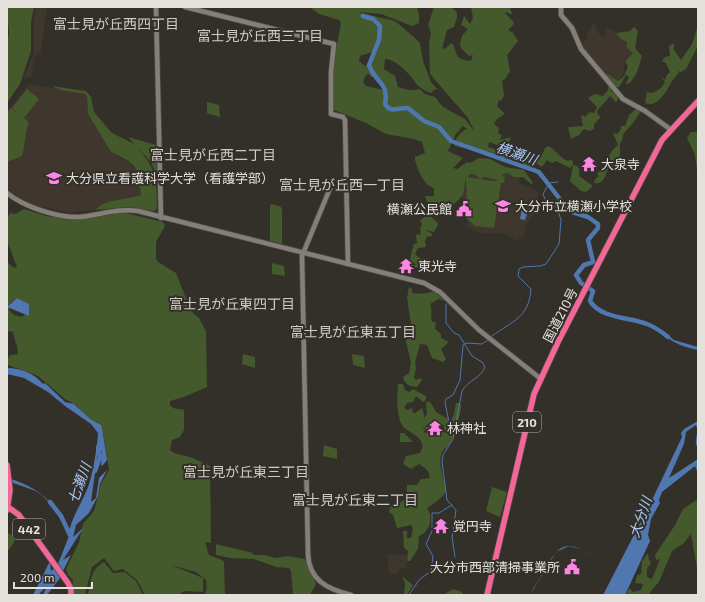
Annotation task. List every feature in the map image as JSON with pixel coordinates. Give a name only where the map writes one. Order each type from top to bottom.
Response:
[{"type":"highway","name":"国道210号","points":[[488,595],[530,406],[541,379],[662,140],[670,128],[698,101]]},
{"type":"highway","name":"442","points":[[7,465],[10,477],[7,508],[17,513],[68,584],[71,589],[71,595]]},
{"type":"street","points":[[156,7],[161,218]]},
{"type":"street","points":[[185,7],[334,44],[331,72],[331,114],[342,117],[345,120],[348,264]]},
{"type":"street","points":[[561,7],[562,15],[572,28],[581,49],[623,100],[645,110],[670,128]]},
{"type":"street","points":[[331,186],[303,253],[308,558],[312,573],[322,584],[332,590],[351,595]]},
{"type":"street","points":[[7,193],[26,205],[64,216],[77,217],[127,210],[418,282],[438,290],[479,330],[541,379]]},
{"type":"shaded area","points":[[36,7],[47,7],[41,51],[35,56],[31,77],[24,78],[34,52],[34,19]]},
{"type":"shaded area","points":[[593,24],[595,24],[598,33],[605,37],[606,29],[613,30],[620,36],[621,41],[626,42],[635,53],[624,63],[624,72],[619,81],[614,80],[599,69],[580,46],[588,37],[586,35]]},
{"type":"shaded area","points":[[29,84],[85,94],[87,97],[88,114],[111,152],[127,161],[137,171],[141,195],[115,200],[104,204],[95,210],[70,213],[29,204],[7,189],[7,111]]},
{"type":"shaded area","name":"大分市立横瀬小学校","points":[[501,173],[515,174],[521,177],[518,183],[538,191],[537,210],[526,225],[524,236],[516,241],[509,236],[499,233],[488,234],[479,232],[469,228],[464,223],[467,224],[469,221],[467,220],[468,199],[462,199],[462,179],[465,174],[478,175],[484,178]]},
{"type":"shaded area","points":[[387,555],[407,555],[407,568],[400,568],[398,573],[389,574]]},
{"type":"green space","points":[[7,7],[34,7],[31,22],[31,51],[20,84],[7,103],[7,44],[9,34]]},
{"type":"green space","points":[[310,7],[417,7],[419,23],[412,26],[381,14],[357,12],[395,21],[420,43],[423,61],[431,82],[437,89],[433,90],[432,93],[424,90],[417,85],[398,64],[389,59],[385,59],[384,69],[395,76],[398,87],[409,90],[420,89],[425,94],[435,97],[442,106],[465,119],[475,132],[468,118],[430,74],[429,43],[431,33],[428,25],[434,7],[451,7],[457,12],[454,27],[447,30],[442,49],[446,48],[451,43],[453,44],[458,57],[471,61],[473,55],[469,56],[461,48],[460,43],[462,36],[468,29],[461,25],[464,16],[470,24],[473,18],[471,7],[510,7],[512,14],[505,13],[514,22],[508,30],[513,33],[518,41],[507,55],[510,71],[506,78],[502,81],[504,96],[501,101],[499,100],[497,106],[505,114],[497,119],[494,124],[499,128],[498,133],[502,135],[500,140],[511,137],[508,145],[518,153],[489,142],[488,147],[527,162],[540,172],[544,178],[540,178],[525,166],[514,161],[455,146],[454,143],[458,137],[467,129],[463,126],[456,134],[448,151],[463,158],[453,168],[457,169],[467,162],[470,163],[479,158],[490,159],[505,167],[524,170],[533,183],[531,184],[523,177],[514,177],[508,173],[503,174],[502,176],[505,177],[504,183],[501,183],[494,228],[475,226],[467,219],[466,176],[463,195],[454,204],[435,205],[421,214],[428,204],[425,196],[434,196],[434,188],[427,184],[424,180],[419,172],[415,160],[415,157],[425,153],[422,142],[386,134],[366,123],[334,110],[333,66],[341,23],[339,20],[319,14]],"holes":[[[372,52],[374,55],[371,65],[375,75],[370,71],[369,64],[365,66],[359,61],[360,56]],[[369,74],[371,77],[377,77],[379,80],[376,81],[384,90],[366,86],[363,82],[366,75]],[[470,174],[476,175],[480,179],[467,177]],[[484,177],[498,180],[493,181],[480,179]]]},
{"type":"green space","points":[[127,16],[139,19],[139,29],[128,27]]},
{"type":"green space","points":[[698,25],[698,46],[686,69],[681,72],[679,71],[661,98],[654,104],[645,103],[647,92],[653,93],[661,88],[665,82],[661,77],[666,80],[666,76],[670,72],[666,63],[662,61],[665,57],[670,56],[669,46],[674,43],[674,50],[681,60],[692,44]]},
{"type":"green space","points":[[634,27],[638,31],[635,48],[642,56],[639,67],[636,75],[628,84],[626,83],[629,77],[626,75],[619,87],[615,87],[602,71],[618,81],[624,76],[628,66],[625,62],[633,53],[627,48],[627,42],[622,40],[616,33],[630,31]]},
{"type":"green space","points":[[608,84],[612,86],[611,92],[616,90],[618,100],[616,102],[610,96],[597,111],[598,115],[601,117],[594,124],[594,129],[590,131],[584,129],[579,135],[571,139],[568,127],[583,126],[581,116],[583,115],[585,117],[590,112],[594,113],[597,107],[588,98],[595,94],[603,96],[608,90]]},
{"type":"green space","points":[[51,86],[86,91],[91,97],[94,112],[112,133],[134,144],[128,137],[156,145],[157,172],[155,172],[151,162],[136,146],[148,161],[156,180],[156,210],[153,211],[129,207],[95,210],[111,201],[141,195],[137,171],[127,160],[111,152],[88,114],[87,97],[85,94],[60,90]]},
{"type":"green space","points":[[27,89],[39,99],[24,118],[29,123],[26,131],[22,156],[7,162],[7,113],[11,108],[20,115],[12,108]]},
{"type":"green space","points":[[207,102],[219,105],[220,117],[207,113]]},
{"type":"green space","points":[[637,108],[640,112],[623,135],[620,144],[620,158],[612,167],[609,167],[603,181],[594,183],[595,179],[599,176],[597,174],[607,164],[610,153],[618,145],[613,133],[617,134],[620,131],[621,126],[625,126],[629,115]]},
{"type":"green space","points":[[691,132],[698,132],[698,178],[695,155],[687,138]]},
{"type":"green space","points":[[548,146],[565,160],[573,161],[573,165],[570,168],[556,161],[552,163],[547,160],[542,167],[524,156],[526,151],[534,156],[542,155],[545,148]]},
{"type":"green space","points":[[573,165],[580,167],[579,176],[593,186],[586,192],[581,191],[570,181]]},
{"type":"green space","points":[[272,204],[281,207],[282,209],[282,244],[270,241],[270,205]]},
{"type":"green space","points":[[24,209],[46,216],[72,219],[125,213],[163,222],[165,226],[156,242],[156,259],[158,262],[176,273],[191,311],[199,318],[206,331],[207,387],[184,397],[170,401],[170,405],[177,409],[183,409],[184,411],[184,430],[180,437],[172,440],[170,450],[174,453],[193,458],[210,466],[211,543],[205,542],[209,555],[224,562],[225,595],[205,595],[207,588],[206,580],[196,572],[171,565],[203,578],[203,592],[185,591],[177,595],[145,595],[137,580],[123,569],[114,571],[104,558],[92,567],[85,595],[71,595],[73,580],[68,575],[66,569],[79,542],[83,524],[94,511],[101,484],[109,470],[102,427],[97,422],[90,421],[76,405],[65,399],[38,376],[8,365],[8,358],[11,355],[18,354],[13,332],[7,331],[7,262],[14,268],[17,267],[7,241],[7,217],[11,213],[15,214]],"holes":[[[17,298],[29,304],[29,310],[22,317],[14,315],[9,310],[10,303]]]},
{"type":"green space","points":[[425,217],[431,217],[437,222],[438,225],[434,232],[426,230],[432,234],[432,236],[427,237],[425,241],[426,247],[418,248],[415,254],[421,259],[423,264],[417,268],[412,265],[410,269],[412,274],[410,275],[409,269],[411,255],[414,244],[417,243],[416,235],[421,234],[420,229],[422,224],[420,220]]},
{"type":"green space","points":[[272,263],[284,266],[285,276],[272,274]]},
{"type":"green space","points":[[409,287],[412,289],[412,293],[423,294],[434,291],[444,300],[439,299],[430,304],[431,320],[432,322],[436,322],[435,329],[441,334],[441,338],[449,342],[441,349],[446,359],[443,362],[432,358],[427,345],[420,344],[415,362],[416,368],[414,378],[416,380],[420,378],[422,380],[417,387],[408,385],[403,377],[409,373],[411,362],[406,342],[411,324],[407,298]]},
{"type":"green space","points":[[243,354],[255,357],[255,368],[242,364]]},
{"type":"green space","points":[[352,354],[364,356],[365,368],[353,365]]},
{"type":"green space","points":[[398,384],[403,384],[405,390],[409,392],[413,389],[426,396],[426,400],[423,402],[416,396],[413,402],[407,403],[404,408],[408,410],[412,408],[413,413],[415,413],[422,408],[425,418],[427,413],[426,403],[428,401],[431,403],[436,412],[451,421],[456,403],[461,405],[459,419],[454,435],[450,443],[442,451],[440,460],[446,492],[440,499],[427,508],[430,515],[430,524],[426,531],[419,536],[418,549],[410,561],[407,561],[408,551],[404,548],[403,531],[407,531],[407,538],[411,538],[413,528],[411,525],[397,528],[393,515],[389,512],[392,506],[396,508],[397,504],[406,499],[407,485],[417,485],[421,479],[430,478],[428,471],[419,464],[411,469],[403,464],[406,456],[420,453],[422,443],[420,439],[404,428],[400,421],[397,399]],"holes":[[[432,424],[441,424],[445,430],[438,431],[436,435],[427,432],[422,426],[428,430],[435,429],[437,426]]]},
{"type":"green space","points":[[400,433],[404,433],[413,442],[400,442]]},
{"type":"green space","points":[[324,445],[337,449],[337,459],[323,456]]},
{"type":"green space","points":[[492,487],[507,492],[500,517],[486,511]]},
{"type":"green space","points":[[698,499],[698,574],[691,534],[684,543],[672,551],[659,582],[650,592],[650,595],[626,595],[629,588],[633,592],[641,590],[643,584],[635,583],[637,575],[641,574],[642,561],[648,553],[651,563],[647,569],[647,577],[652,579],[660,559],[656,560],[655,555],[675,525],[683,509]]},
{"type":"green space","points":[[7,533],[11,534],[15,541],[8,551]]},
{"type":"green space","points":[[216,544],[253,553],[253,555],[264,555],[276,558],[288,556],[305,559],[316,584],[310,595],[293,595],[291,571],[289,568],[276,567],[254,559],[230,558],[216,555]]},
{"type":"green space","points":[[104,562],[113,573],[125,572],[136,581],[143,595],[87,595],[95,569]]},
{"type":"green space","points":[[402,576],[413,585],[407,595],[404,595],[405,583]]},
{"type":"green space","points":[[453,589],[462,592],[463,595],[443,595]]},
{"type":"water","points":[[522,208],[529,209],[525,220],[520,219]]},
{"type":"water","points":[[17,298],[29,304],[29,316],[7,307]]},
{"type":"water","points":[[665,333],[674,340],[698,347],[698,350],[685,347],[677,343],[664,335]]},
{"type":"water","points":[[7,368],[22,370],[31,374],[43,384],[45,383],[65,402],[74,404],[90,419],[101,425],[102,428],[107,460],[101,466],[102,452],[100,450],[98,451],[91,502],[96,498],[99,478],[107,470],[100,484],[98,496],[89,513],[76,525],[73,537],[84,529],[63,560],[71,555],[63,571],[58,564],[69,536],[59,517],[45,498],[62,515],[66,529],[69,532],[74,517],[88,489],[98,433],[91,424],[48,392],[24,378],[7,374]]},
{"type":"water","points":[[698,421],[698,446],[696,445],[696,425],[686,432],[684,444],[669,478],[698,459],[698,474],[695,466],[662,492],[659,500],[660,503],[651,519],[648,535],[650,541],[625,595],[603,595],[652,500],[682,437],[681,433],[684,429]]},
{"type":"water","points":[[7,478],[21,483],[44,496],[33,490],[7,481]]},
{"type":"water","points":[[569,546],[557,552],[563,547]]},
{"type":"water","points":[[555,554],[541,577],[549,562]]},
{"type":"water","points":[[50,561],[51,571],[55,567],[61,575],[60,578],[47,595],[43,595],[47,586],[38,595],[33,595]]},
{"type":"waterway","name":"横瀬川","points":[[363,16],[373,19],[380,26],[379,40],[369,65],[375,76],[384,87],[386,97],[385,104],[387,107],[390,109],[408,108],[424,121],[439,127],[451,141],[539,172],[569,211],[588,217],[598,224],[598,228],[588,240],[593,262],[584,265],[576,275],[581,283],[593,291],[590,301],[601,311],[616,317],[647,324],[668,337]]},
{"type":"waterway","points":[[492,336],[518,318],[523,313],[530,299],[531,289],[518,276],[519,269],[523,267],[540,266],[546,264],[559,244],[561,220],[557,208],[545,199],[543,194],[549,183],[558,182]]},
{"type":"waterway","points":[[446,304],[446,323],[454,333],[459,335],[472,356],[482,362],[485,367],[483,371],[467,384],[462,391],[453,439],[443,455],[442,462],[447,500],[456,510],[452,537],[455,557]]},
{"type":"waterway","points":[[449,423],[445,402],[446,399],[453,395],[460,380],[463,345],[467,343],[482,344],[488,340]]},
{"type":"waterway","name":"七瀬川","points":[[95,471],[100,457],[98,447]]},
{"type":"waterway","points":[[50,502],[61,516],[70,535]]},
{"type":"waterway","points":[[409,595],[419,580],[431,571],[433,556],[426,544],[432,531],[432,513],[439,513],[452,505]]},
{"type":"place","name":"大泉寺","points":[[589,164]]},
{"type":"place","name":"大分県立看護科学大学（看護学部）","points":[[54,178]]},
{"type":"place","name":"大分市立横瀬小学校","points":[[503,206]]},
{"type":"place","name":"横瀬公民館","points":[[464,209]]},
{"type":"place","name":"東光寺","points":[[406,266]]},
{"type":"place","name":"林神社","points":[[435,428]]},
{"type":"place","name":"覚円寺","points":[[441,526]]},
{"type":"place","name":"大分市西部清掃事業所","points":[[572,567]]},
{"type":"district","name":"富士見が丘西四丁目","points":[[116,23]]},
{"type":"district","name":"富士見が丘西三丁目","points":[[260,35]]},
{"type":"district","name":"富士見が丘西二丁目","points":[[213,154]]},
{"type":"district","name":"富士見が丘西一丁目","points":[[342,184]]},
{"type":"district","name":"富士見が丘東四丁目","points":[[232,303]]},
{"type":"district","name":"富士見が丘東五丁目","points":[[353,331]]},
{"type":"district","name":"富士見が丘東三丁目","points":[[246,471]]},
{"type":"district","name":"富士見が丘東二丁目","points":[[355,499]]},
{"type":"water label","name":"大分川","points":[[640,517]]}]
